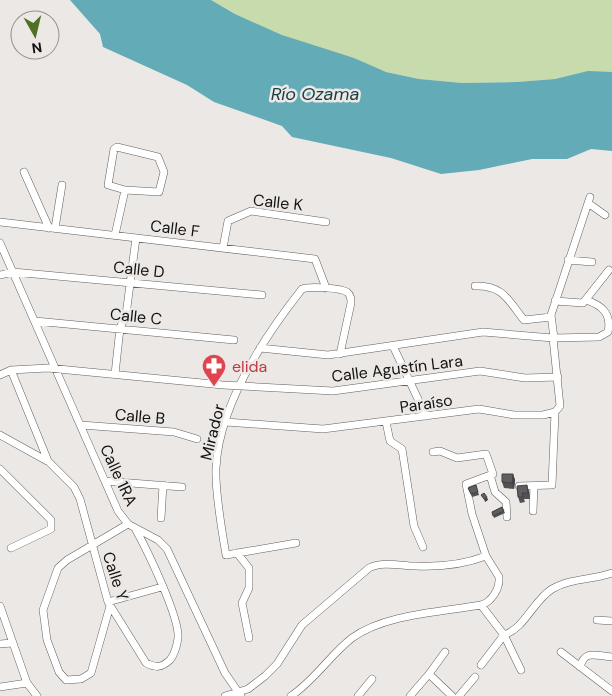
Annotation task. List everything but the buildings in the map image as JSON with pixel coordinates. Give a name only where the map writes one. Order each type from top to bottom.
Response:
[{"type":"street","points":[[117,147],[158,157],[164,172],[159,192],[125,190],[107,184],[114,149],[117,147]]},
{"type":"street","points":[[24,172],[52,228]]},
{"type":"street","points":[[52,228],[62,185]]},
{"type":"street","points":[[115,235],[125,190]]},
{"type":"street","points":[[518,486],[552,485],[555,412],[561,403],[551,317],[589,200],[605,215]]},
{"type":"street","name":"Calle K","points":[[223,248],[228,221],[247,212],[326,222]]},
{"type":"street","name":"Calle F","points":[[0,222],[314,258],[317,261],[326,288]]},
{"type":"street","points":[[115,374],[120,328],[126,315],[136,238]]},
{"type":"street","name":"Calle 1RA","points":[[0,243],[118,511],[128,524],[158,540],[167,548],[225,673],[240,694]]},
{"type":"street","points":[[568,260],[592,262]]},
{"type":"street","points":[[555,301],[580,304],[586,300],[609,270]]},
{"type":"street","name":"Calle D","points":[[0,275],[14,272],[262,296]]},
{"type":"street","points":[[475,286],[490,287],[502,291],[524,320],[551,317]]},
{"type":"street","name":"Mirador","points":[[237,553],[226,554],[216,470],[226,422],[240,386],[260,348],[302,289],[309,287],[345,290],[350,295],[351,303],[340,354]]},
{"type":"street","points":[[260,348],[340,354],[485,332],[554,339],[599,338],[608,332],[611,322],[610,315],[599,304],[586,300]]},
{"type":"street","name":"Calle C","points":[[35,321],[234,340]]},
{"type":"street","points":[[393,346],[426,416]]},
{"type":"street","name":"Calle Agustín Lara","points":[[0,375],[11,370],[56,369],[240,386],[341,391],[484,371],[525,378],[558,377]]},
{"type":"street","name":"Calle Y","points":[[11,370],[48,461],[74,487],[80,499],[109,604],[146,663],[155,667],[163,666],[173,656],[178,637],[148,550],[135,529]]},
{"type":"street","name":"Paraíso","points":[[226,422],[315,429],[386,422],[482,408],[529,416],[555,412]]},
{"type":"street","points":[[386,422],[390,441],[402,449],[414,526],[423,547]]},
{"type":"street","name":"Calle B","points":[[81,425],[174,432],[197,439]]},
{"type":"street","points":[[0,435],[48,461]]},
{"type":"street","points":[[291,696],[303,687],[350,640],[371,626],[481,605],[487,603],[500,584],[497,571],[486,556],[472,514],[466,484],[494,473],[485,454],[457,458],[438,451],[433,452]]},
{"type":"street","points":[[0,469],[51,520],[52,526],[51,529],[11,548]]},
{"type":"street","points":[[490,475],[495,492],[506,502],[507,517]]},
{"type":"street","points":[[105,481],[182,487]]},
{"type":"street","points":[[161,518],[163,485]]},
{"type":"street","points":[[533,511],[534,486]]},
{"type":"street","points":[[128,524],[67,560],[58,568],[43,610],[47,640],[60,672],[66,680],[81,679],[91,673],[109,604],[162,586]]},
{"type":"street","points":[[249,638],[242,603],[249,588],[249,568],[237,553],[296,543]]},
{"type":"street","points":[[225,696],[240,694],[265,676],[277,664],[302,625],[369,568],[379,564],[436,566],[473,561],[486,556]]},
{"type":"street","points":[[482,664],[504,635],[519,625],[541,598],[552,589],[566,583],[612,573]]},
{"type":"street","points":[[481,605],[504,635],[521,670]]},
{"type":"street","points":[[0,606],[27,684],[37,696]]},
{"type":"street","points":[[598,620],[612,621]]},
{"type":"street","points":[[0,644],[12,643]]},
{"type":"street","points":[[410,696],[445,652]]},
{"type":"street","points":[[561,652],[612,691]]},
{"type":"street","points":[[580,667],[583,658],[587,655],[612,657]]},
{"type":"street","points":[[429,674],[452,696]]},
{"type":"street","points":[[459,696],[475,677]]},
{"type":"street","points":[[358,696],[372,679]]},
{"type":"street","points":[[0,687],[27,684]]},
{"type":"green space","points":[[211,0],[612,0],[612,72],[588,72],[555,79],[517,82],[462,83],[419,79],[386,72],[282,35],[235,14]]},
{"type":"water","name":"Río Ozama","points":[[70,0],[211,0],[235,14],[282,35],[354,58],[386,72],[419,79],[462,83],[517,82],[555,79],[588,71],[612,72],[612,151],[591,149],[567,159],[532,159],[479,170],[441,174],[391,158],[292,137],[282,126],[214,102],[187,85],[103,47],[100,34]]},
{"type":"place","name":"elida","points":[[214,387]]}]
